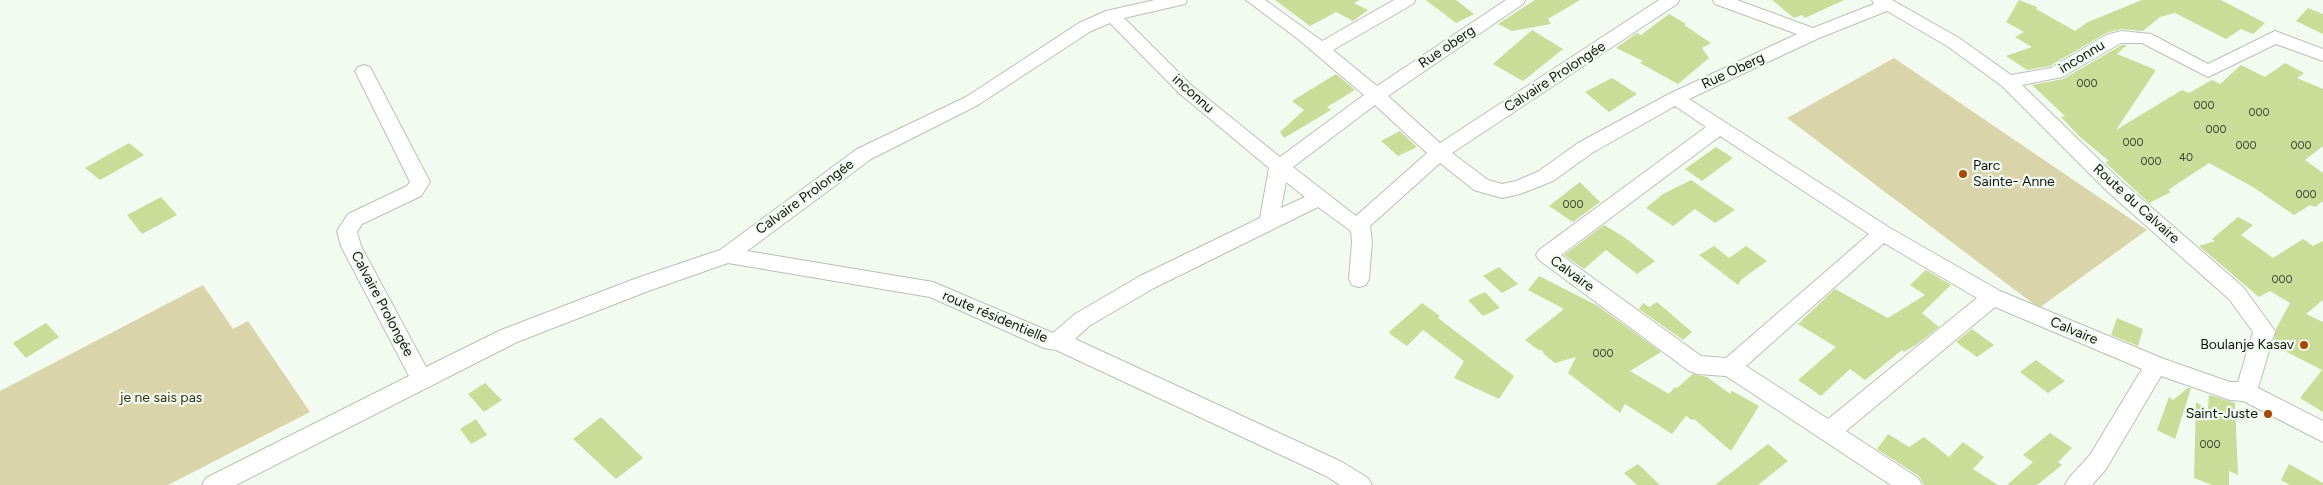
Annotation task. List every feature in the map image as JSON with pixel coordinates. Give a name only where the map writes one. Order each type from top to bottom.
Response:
[{"type":"street","name":"Calvaire Prolongée","points":[[214,485],[509,336],[644,284],[727,255],[864,154],[972,101],[1085,27],[1112,15],[1180,0]]},
{"type":"street","points":[[1254,0],[1321,49],[1376,94],[1439,153],[1360,224],[1362,242],[1359,278]]},
{"type":"street","points":[[1321,49],[1406,0]]},
{"type":"street","name":"Rue oberg","points":[[1376,94],[1517,0]]},
{"type":"street","name":"Calvaire Prolongée","points":[[1439,153],[1671,0]]},
{"type":"street","points":[[1721,0],[1813,34]]},
{"type":"street","name":"Rue Oberg","points":[[1439,153],[1481,185],[1502,191],[1520,187],[1546,176],[1585,148],[1675,98],[1883,3]]},
{"type":"street","name":"Route du Calvaire","points":[[1883,3],[1953,42],[2008,82],[2115,187],[2236,293],[2264,331],[2246,392]]},
{"type":"street","name":"inconnu","points":[[1112,15],[1185,89],[1319,198],[1353,224],[1360,224]]},
{"type":"street","name":"inconnu","points":[[2008,82],[2056,72],[2112,39],[2134,36],[2153,41],[2208,72],[2275,37],[2323,55]]},
{"type":"street","name":"Calvaire Prolongée","points":[[364,71],[420,182],[414,191],[354,219],[347,231],[351,246],[422,380]]},
{"type":"street","points":[[1269,222],[1279,167],[1376,94]]},
{"type":"street","name":"Calvaire","points":[[1675,98],[1883,233],[1993,297],[2156,365],[2230,391],[2246,392]]},
{"type":"street","name":"Calvaire","points":[[1719,127],[1546,255],[1697,365],[1730,367],[1910,485]]},
{"type":"street","name":"route résidentielle","points":[[727,255],[796,265],[933,290],[1052,342],[1058,341],[1082,320],[1147,282],[1319,198]]},
{"type":"street","points":[[1730,367],[1883,233]]},
{"type":"street","points":[[1829,432],[1993,297]]},
{"type":"street","points":[[1058,341],[1334,469],[1360,485]]},
{"type":"street","points":[[2077,485],[2098,462],[2156,365]]},
{"type":"street","points":[[2246,392],[2323,432]]},
{"type":"green space","name":"Parc Sainte- Anne","points":[[1894,58],[2147,230],[2039,308],[1787,118]]},
{"type":"green space","name":"je ne sais pas","points":[[203,285],[233,329],[248,321],[310,412],[168,485],[0,485],[0,391]]},
{"type":"building","points":[[1275,0],[1360,0],[1354,3],[1368,10],[1353,21],[1336,12],[1310,26]]},
{"type":"building","points":[[1426,0],[1456,0],[1474,14],[1456,23]]},
{"type":"building","points":[[1535,0],[1580,0],[1548,19],[1551,24],[1512,31],[1498,24]]},
{"type":"building","points":[[1772,0],[1844,0],[1805,18],[1802,15],[1794,18]]},
{"type":"building","points":[[2019,0],[2037,7],[2036,9],[2075,31],[2088,22],[2142,0],[2221,0],[2265,23],[2253,34],[2241,29],[2226,39],[2175,13],[2160,17],[2143,31],[2121,29],[2106,33],[2050,66],[2027,70],[2006,56],[2032,47],[2015,37],[2024,32],[2006,22]]},
{"type":"building","points":[[2308,8],[2323,14],[2323,34],[2296,21]]},
{"type":"building","points":[[1669,14],[1711,43],[1702,48],[1709,58],[1678,84],[1640,63],[1643,61],[1616,48],[1637,33],[1641,35]]},
{"type":"building","points":[[1532,30],[1563,49],[1523,81],[1493,64]]},
{"type":"building","points":[[2122,45],[2127,45],[2117,54],[2156,70],[2116,130],[2182,90],[2189,93],[2212,80],[2220,84],[2241,65],[2265,77],[2285,63],[2304,73],[2297,78],[2323,89],[2323,146],[2305,160],[2323,173],[2323,201],[2315,207],[2310,205],[2294,215],[2253,187],[2209,163],[2168,190],[2171,192],[2149,203],[2105,162],[2109,161],[2080,137],[2061,117],[2065,116],[2032,85],[2063,79]]},
{"type":"building","points":[[1336,74],[1355,90],[1327,107],[1331,110],[1284,138],[1280,132],[1304,110],[1292,101]]},
{"type":"building","points":[[1612,78],[1637,94],[1609,112],[1585,92]]},
{"type":"building","points":[[1400,131],[1417,147],[1398,156],[1381,141]]},
{"type":"building","points":[[129,143],[144,155],[100,180],[85,168]]},
{"type":"building","points":[[1716,147],[1733,158],[1702,181],[1685,169]]},
{"type":"building","points":[[1691,180],[1735,210],[1715,223],[1695,209],[1673,226],[1646,208],[1663,194]]},
{"type":"building","points":[[1580,182],[1600,202],[1573,222],[1549,206]]},
{"type":"building","points":[[161,197],[177,215],[142,234],[127,215]]},
{"type":"building","points":[[2238,217],[2253,225],[2241,235],[2273,258],[2303,239],[2313,246],[2323,241],[2323,300],[2306,314],[2323,322],[2323,412],[2300,398],[2322,370],[2273,345],[2276,329],[2290,303],[2270,291],[2259,297],[2199,246],[2215,241],[2212,239]]},
{"type":"building","points":[[1604,225],[1624,237],[1655,261],[1637,274],[1606,250],[1584,269],[1564,255]]},
{"type":"building","points":[[1714,246],[1729,258],[1746,246],[1767,261],[1742,279],[1738,285],[1699,255]]},
{"type":"building","points":[[1499,267],[1518,284],[1502,293],[1483,276]]},
{"type":"building","points":[[1926,270],[1951,285],[1922,313],[1939,327],[1916,345],[1904,352],[1902,350],[1865,380],[1850,369],[1821,396],[1798,380],[1836,347],[1798,324],[1835,289],[1888,318],[1925,295],[1910,285]]},
{"type":"building","points":[[1539,276],[1598,306],[1661,352],[1630,371],[1669,394],[1675,387],[1677,388],[1693,374],[1707,377],[1730,394],[1732,391],[1759,406],[1731,451],[1694,419],[1692,420],[1686,416],[1672,434],[1625,404],[1620,413],[1568,373],[1576,357],[1555,363],[1541,349],[1540,351],[1525,340],[1564,309],[1528,290]]},
{"type":"building","points":[[1485,292],[1500,308],[1483,316],[1468,300]]},
{"type":"building","points":[[1657,302],[1692,332],[1683,340],[1639,309],[1643,303],[1649,307]]},
{"type":"building","points":[[1422,303],[1440,316],[1438,318],[1514,376],[1499,399],[1454,378],[1464,361],[1423,330],[1407,346],[1390,334],[1389,332]]},
{"type":"building","points":[[2117,318],[2143,329],[2138,346],[2111,335]]},
{"type":"building","points":[[46,323],[59,337],[26,358],[13,343]]},
{"type":"building","points":[[1972,329],[1994,345],[1977,357],[1956,342]]},
{"type":"building","points":[[2036,360],[2065,381],[2048,393],[2020,372]]},
{"type":"building","points":[[485,383],[502,400],[484,412],[468,394]]},
{"type":"building","points":[[2188,388],[2191,388],[2175,439],[2157,430],[2169,397],[2173,400]]},
{"type":"building","points":[[2209,395],[2235,403],[2238,475],[2229,471],[2229,485],[2212,485],[2194,478],[2196,402],[2208,410]]},
{"type":"building","points":[[601,417],[643,458],[616,479],[573,439]]},
{"type":"building","points":[[476,419],[487,435],[471,444],[460,429]]},
{"type":"building","points":[[2050,433],[2072,448],[2058,462],[2062,465],[2037,485],[2007,485],[2033,462],[2023,455]]},
{"type":"building","points":[[1888,434],[1909,447],[1924,437],[1949,457],[1963,442],[1984,457],[1973,469],[1998,485],[1924,485],[1919,476],[1877,449]]},
{"type":"building","points":[[1768,444],[1788,461],[1758,485],[1715,485]]},
{"type":"building","points":[[1638,464],[1660,485],[1637,485],[1624,473]]},
{"type":"building","points":[[2289,464],[2323,483],[2323,485],[2290,485],[2281,480]]},
{"type":"place","name":"Parc Sainte- Anne","points":[[1963,174]]},
{"type":"place","name":"Boulanje Kasav","points":[[2304,345]]},
{"type":"place","name":"Saint-Juste","points":[[2268,414]]}]
